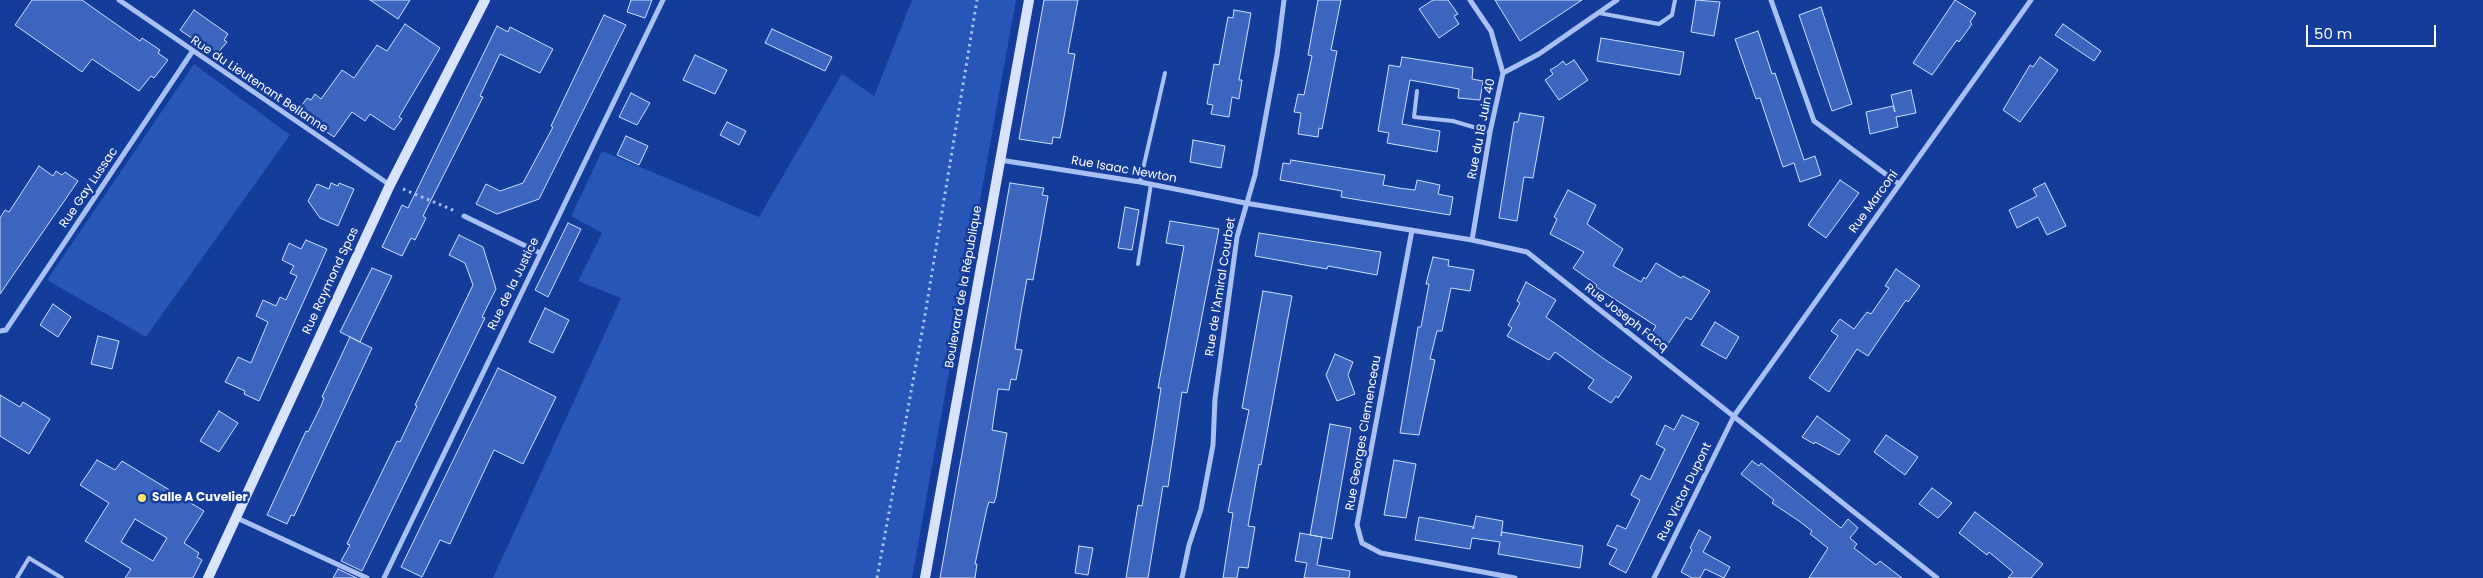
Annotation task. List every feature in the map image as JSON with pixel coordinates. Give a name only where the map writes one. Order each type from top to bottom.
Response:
[{"type":"street","name":"Rue du Lieutenant Bellanne","points":[[119,0],[192,52],[390,185]]},
{"type":"street","name":"Rue Raymond Spas","points":[[208,578],[390,185],[485,0]]},
{"type":"street","name":"Rue de la Justice","points":[[384,578],[663,0]]},
{"type":"street","name":"Boulevard de la République","points":[[925,578],[1029,0]]},
{"type":"street","name":"Rue de l'Amiral Courbet","points":[[1182,578],[1189,545],[1201,509],[1213,444],[1215,399],[1237,237],[1254,175],[1277,55],[1284,0]]},
{"type":"street","name":"Rue du 18 Juin 40","points":[[1470,0],[1491,31],[1503,73],[1490,132],[1472,240]]},
{"type":"street","points":[[1503,73],[1539,54],[1617,0]]},
{"type":"street","points":[[1771,0],[1814,121],[1899,184]]},
{"type":"street","name":"Rue Marconi","points":[[1734,416],[2031,0]]},
{"type":"street","name":"Rue Gay Lussac","points":[[0,331],[6,330],[192,52]]},
{"type":"street","name":"Rue Isaac Newton","points":[[1000,160],[1140,182],[1245,203]]},
{"type":"street","name":"Rue Joseph Facq","points":[[1245,203],[1472,240],[1527,252],[1937,578]]},
{"type":"street","points":[[464,216],[540,253]]},
{"type":"street","name":"Rue Georges Clemenceau","points":[[1412,230],[1357,525],[1362,543],[1381,553],[1515,578]]},
{"type":"street","name":"Rue Victor Dupont","points":[[1654,578],[1734,416]]},
{"type":"street","points":[[237,518],[367,578]]},
{"type":"lane","points":[[1598,13],[1659,24],[1672,15],[1675,0]]},
{"type":"lane","points":[[1140,182],[1165,73]]},
{"type":"lane","points":[[1417,91],[1414,117],[1453,121],[1490,132]]},
{"type":"lane","points":[[1138,264],[1151,184]]},
{"type":"lane","points":[[17,578],[29,558],[62,578]]},
{"type":"path","points":[[877,578],[924,321],[977,0]]},
{"type":"path","points":[[390,185],[430,199],[464,216]]},
{"type":"shaded area","points":[[912,0],[1016,0],[912,578],[493,578],[621,298],[578,281],[602,233],[571,216],[602,151],[759,217],[842,74],[874,96]]},
{"type":"shaded area","points":[[194,64],[290,135],[146,337],[47,280]]},
{"type":"building","points":[[32,0],[82,0],[140,41],[142,38],[160,50],[158,53],[168,60],[154,78],[151,76],[139,91],[92,59],[82,72],[15,25]]},
{"type":"building","points":[[370,0],[410,0],[398,19]]},
{"type":"building","points":[[631,0],[652,0],[645,18],[627,12]]},
{"type":"building","points":[[1044,0],[1078,0],[1068,53],[1075,54],[1063,123],[1060,138],[1053,137],[1052,144],[1019,139]]},
{"type":"building","points":[[1318,0],[1341,0],[1331,50],[1337,51],[1322,129],[1319,128],[1318,137],[1298,134],[1301,113],[1294,112],[1298,94],[1304,95],[1312,56],[1308,55]]},
{"type":"building","points":[[1433,0],[1448,0],[1458,14],[1454,16],[1459,24],[1439,38],[1419,9]]},
{"type":"building","points":[[1495,0],[1582,0],[1520,41]]},
{"type":"building","points":[[1696,0],[1720,2],[1714,36],[1691,32]]},
{"type":"building","points":[[1955,0],[1976,13],[1970,22],[1972,24],[1959,42],[1957,40],[1932,75],[1913,63]]},
{"type":"building","points":[[1821,7],[1852,104],[1832,111],[1799,15]]},
{"type":"building","points":[[194,10],[228,34],[224,40],[227,42],[216,55],[180,30]]},
{"type":"building","points":[[1234,10],[1251,13],[1239,80],[1242,80],[1239,99],[1232,97],[1229,117],[1211,114],[1213,105],[1207,104],[1214,64],[1219,65],[1228,17],[1233,18]]},
{"type":"building","points":[[604,15],[626,25],[539,199],[497,214],[476,204],[486,184],[500,191],[523,183],[553,127],[551,126]]},
{"type":"building","points":[[405,24],[440,48],[399,117],[402,119],[394,130],[370,114],[365,121],[352,112],[334,137],[297,112],[307,98],[311,100],[315,94],[321,99],[342,70],[354,78],[377,45],[387,51]]},
{"type":"building","points":[[2063,24],[2101,51],[2094,61],[2055,35]]},
{"type":"building","points":[[497,26],[508,32],[510,27],[553,49],[540,73],[500,54],[480,96],[483,97],[423,216],[426,218],[415,240],[411,238],[402,256],[382,247],[402,205],[408,208]]},
{"type":"building","points":[[772,29],[832,57],[825,71],[765,43]]},
{"type":"building","points":[[1758,31],[1772,74],[1775,73],[1804,160],[1815,156],[1821,175],[1800,182],[1794,163],[1783,167],[1760,98],[1756,99],[1735,39]]},
{"type":"building","points":[[1601,38],[1684,52],[1680,75],[1597,61]]},
{"type":"building","points":[[695,55],[727,70],[715,94],[683,80]]},
{"type":"building","points":[[1402,57],[1473,68],[1472,79],[1483,81],[1480,100],[1458,98],[1459,89],[1410,80],[1402,124],[1440,131],[1437,152],[1387,143],[1389,133],[1378,131],[1389,65],[1400,67]]},
{"type":"building","points":[[2040,57],[2058,70],[2020,122],[2003,110],[2030,65],[2033,67]]},
{"type":"building","points":[[1574,60],[1588,80],[1559,100],[1545,80],[1553,74],[1550,70],[1563,61],[1566,65]]},
{"type":"building","points":[[1911,90],[1916,113],[1896,117],[1898,127],[1870,134],[1866,112],[1893,106],[1895,112],[1891,95]]},
{"type":"building","points":[[631,93],[650,103],[637,125],[619,117]]},
{"type":"building","points":[[1520,113],[1544,117],[1533,178],[1524,177],[1517,221],[1499,218],[1514,122],[1518,122]]},
{"type":"building","points":[[727,122],[746,131],[739,145],[720,135]]},
{"type":"building","points":[[626,136],[648,146],[639,165],[617,155]]},
{"type":"building","points":[[1193,140],[1225,146],[1221,168],[1190,162]]},
{"type":"building","points":[[1291,160],[1385,175],[1383,185],[1399,188],[1415,190],[1417,180],[1440,185],[1438,194],[1453,197],[1450,215],[1341,197],[1342,191],[1280,180],[1283,163],[1290,164]]},
{"type":"building","points":[[39,166],[53,176],[56,171],[62,175],[65,172],[78,181],[0,294],[0,218],[5,210],[9,212]]},
{"type":"building","points":[[1840,180],[1859,193],[1826,238],[1808,225]]},
{"type":"building","points":[[331,183],[338,186],[339,183],[354,189],[338,226],[320,218],[308,201],[317,184],[329,189]]},
{"type":"building","points":[[1010,183],[1044,188],[1042,195],[1048,196],[1033,280],[1027,279],[1021,312],[1015,349],[1022,350],[1016,380],[1011,379],[1009,390],[998,389],[992,430],[1007,433],[996,497],[994,503],[989,502],[987,508],[975,564],[977,564],[975,578],[940,578]]},
{"type":"building","points":[[2045,183],[2066,226],[2047,235],[2038,217],[2017,228],[2009,210],[2037,196],[2033,189]]},
{"type":"building","points":[[1568,190],[1596,205],[1587,224],[1623,249],[1613,266],[1641,282],[1644,277],[1646,279],[1656,263],[1681,278],[1683,276],[1710,291],[1691,320],[1686,317],[1666,347],[1651,334],[1656,326],[1596,287],[1597,285],[1573,268],[1584,252],[1550,234],[1557,219],[1554,217]]},
{"type":"building","points":[[1125,207],[1139,210],[1132,250],[1118,248]]},
{"type":"building","points":[[1170,221],[1219,229],[1187,393],[1182,392],[1168,487],[1163,486],[1148,578],[1126,578],[1138,505],[1142,506],[1161,388],[1158,388],[1184,246],[1166,243]]},
{"type":"building","points":[[568,223],[581,229],[548,297],[535,290]]},
{"type":"building","points":[[1259,233],[1381,252],[1377,275],[1328,266],[1327,269],[1255,256]]},
{"type":"building","points":[[459,235],[483,247],[496,289],[482,317],[485,318],[362,571],[341,561],[350,545],[347,544],[397,441],[400,442],[417,406],[415,405],[473,285],[465,263],[449,255]]},
{"type":"building","points":[[306,240],[327,249],[259,401],[244,394],[245,391],[225,382],[238,357],[251,363],[268,322],[256,316],[263,300],[276,306],[280,297],[286,300],[297,276],[290,273],[294,266],[282,260],[289,243],[301,249]]},
{"type":"building","points":[[1433,257],[1449,260],[1448,266],[1474,270],[1470,291],[1451,288],[1442,331],[1437,331],[1430,359],[1435,360],[1419,435],[1400,433],[1418,327],[1421,327],[1429,284],[1426,284]]},
{"type":"building","points":[[372,268],[392,276],[360,342],[340,332]]},
{"type":"building","points":[[1896,269],[1920,286],[1908,302],[1906,300],[1868,356],[1857,349],[1829,392],[1809,378],[1838,336],[1831,331],[1840,319],[1854,329],[1867,312],[1871,314],[1889,288],[1885,286]]},
{"type":"building","points":[[1526,282],[1556,300],[1546,317],[1632,377],[1618,398],[1616,396],[1611,403],[1588,388],[1594,380],[1555,352],[1549,360],[1507,336],[1512,328],[1508,325],[1520,303],[1517,301]]},
{"type":"building","points":[[1263,291],[1292,296],[1248,526],[1255,527],[1248,568],[1239,567],[1237,578],[1223,578],[1233,513],[1228,512],[1249,410],[1242,408]]},
{"type":"building","points":[[53,304],[71,317],[58,337],[40,325]]},
{"type":"building","points":[[545,308],[569,320],[553,353],[529,342]]},
{"type":"building","points":[[1715,322],[1739,337],[1726,359],[1701,345]]},
{"type":"building","points":[[98,336],[119,341],[112,369],[91,364]]},
{"type":"building","points":[[350,337],[372,348],[294,516],[291,515],[287,524],[267,515],[306,431],[308,432],[321,406],[324,398],[322,397]]},
{"type":"building","points":[[1335,354],[1353,362],[1348,375],[1355,394],[1337,401],[1326,375]]},
{"type":"building","points":[[498,368],[556,397],[523,464],[494,450],[450,544],[440,540],[422,577],[401,567]]},
{"type":"building","points":[[0,395],[20,407],[23,402],[50,419],[29,454],[0,436]]},
{"type":"building","points":[[219,411],[238,423],[219,452],[200,441]]},
{"type":"building","points":[[1682,415],[1699,423],[1626,573],[1609,564],[1617,549],[1607,545],[1617,525],[1626,529],[1640,500],[1631,495],[1641,475],[1650,480],[1665,449],[1656,444],[1665,425],[1674,430]]},
{"type":"building","points":[[1817,416],[1850,440],[1839,455],[1802,437]]},
{"type":"building","points":[[1330,424],[1351,428],[1332,539],[1310,535]]},
{"type":"building","points":[[1886,435],[1918,457],[1905,475],[1874,452]]},
{"type":"building","points":[[97,460],[115,470],[122,461],[204,511],[184,543],[199,553],[197,557],[202,560],[193,578],[125,578],[131,569],[85,541],[109,503],[80,485]],"holes":[[[135,519],[167,538],[153,561],[121,542]]]},
{"type":"building","points":[[1394,460],[1416,464],[1406,518],[1384,515]]},
{"type":"building","points":[[1752,461],[1759,466],[1761,463],[1841,528],[1848,519],[1858,528],[1850,538],[1857,544],[1854,548],[1876,565],[1880,561],[1902,578],[1809,578],[1828,548],[1810,534],[1812,531],[1772,503],[1774,500],[1741,474]]},
{"type":"building","points":[[1932,488],[1952,503],[1938,518],[1919,504]]},
{"type":"building","points":[[1975,512],[2043,564],[2031,578],[2008,578],[2013,572],[1989,552],[1987,555],[1959,533]]},
{"type":"building","points":[[1476,516],[1503,521],[1501,536],[1502,532],[1583,546],[1580,568],[1498,554],[1500,542],[1472,538],[1470,549],[1415,540],[1419,517],[1473,527]]},
{"type":"building","points":[[1699,530],[1711,537],[1703,552],[1730,567],[1724,578],[1705,569],[1700,578],[1692,578],[1681,572]]},
{"type":"building","points":[[1300,533],[1322,537],[1317,565],[1350,571],[1349,578],[1304,578],[1307,563],[1295,561]]},
{"type":"building","points":[[1079,546],[1093,548],[1088,575],[1075,573]]},
{"type":"building","points":[[338,569],[357,578],[333,578]]},
{"type":"place","name":"Salle A Cuvelier","points":[[142,498]]}]
